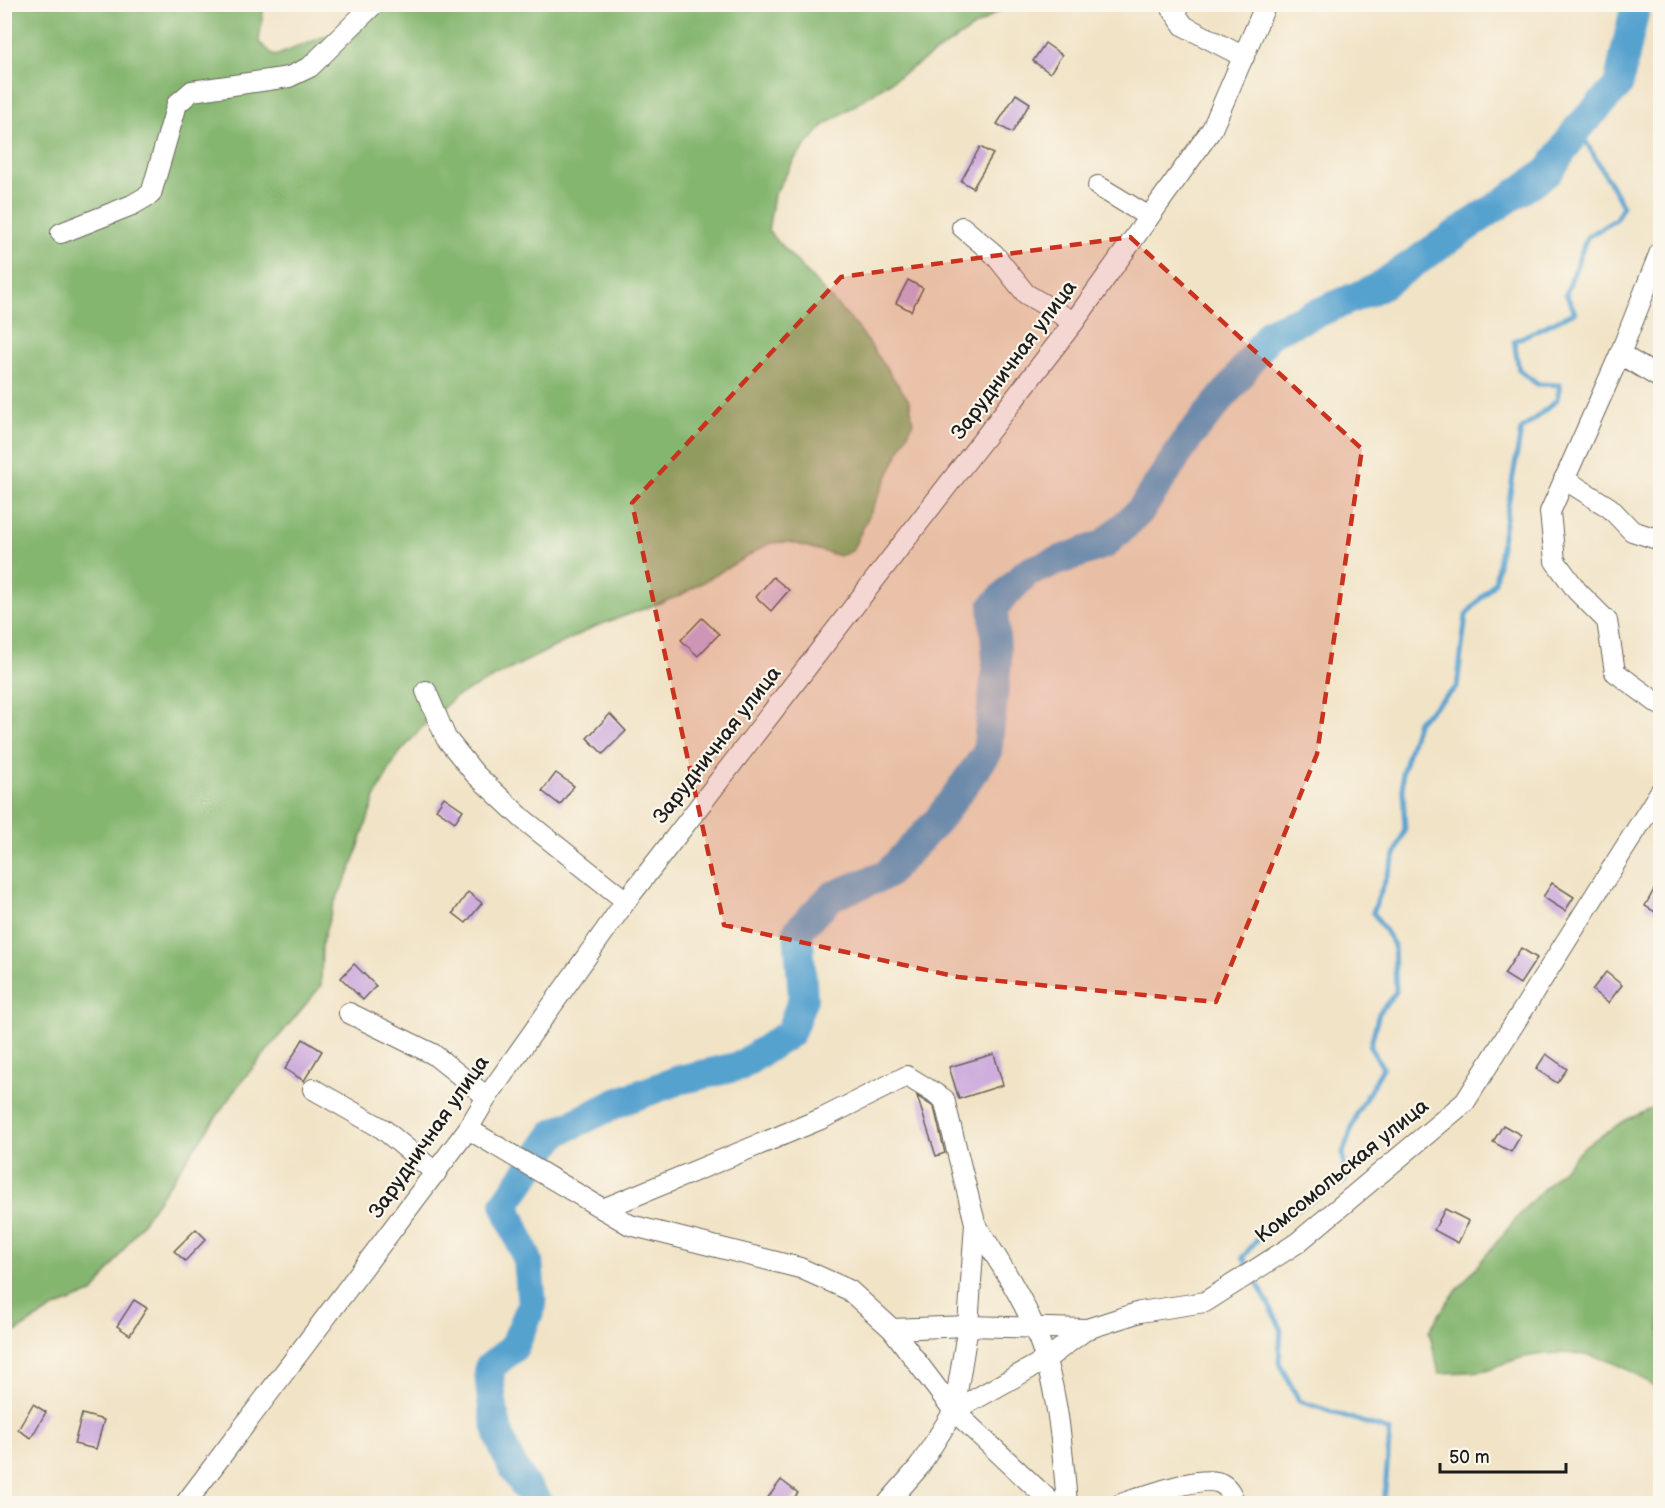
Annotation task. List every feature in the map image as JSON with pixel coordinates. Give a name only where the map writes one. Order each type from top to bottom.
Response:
[{"type":"street","points":[[61,233],[151,194],[177,104],[192,91],[289,77],[310,67],[374,4]]},
{"type":"street","points":[[1169,4],[1184,26],[1244,57]]},
{"type":"street","name":"Зарудничная улица","points":[[185,1503],[436,1173],[468,1129],[487,1096],[626,901],[1074,322],[1212,129],[1266,4]]},
{"type":"street","points":[[1098,186],[1149,217]]},
{"type":"street","points":[[962,226],[994,254],[1026,294],[1074,322]]},
{"type":"street","points":[[1660,252],[1620,354],[1550,512],[1555,561],[1577,591],[1607,621],[1614,672],[1660,705]]},
{"type":"street","points":[[1620,354],[1660,378]]},
{"type":"street","points":[[1564,479],[1610,508],[1632,531],[1660,540]]},
{"type":"street","points":[[426,692],[446,738],[475,774],[523,819],[626,901]]},
{"type":"street","name":"Комсомольская улица","points":[[892,1329],[968,1326],[1087,1329],[1140,1312],[1205,1302],[1297,1243],[1465,1102],[1660,792]]},
{"type":"street","points":[[350,1013],[433,1054],[487,1096]]},
{"type":"street","points":[[603,1209],[821,1119],[907,1076],[944,1099],[975,1223],[1014,1286],[1035,1328],[1045,1360],[1059,1422],[1067,1503]]},
{"type":"street","points":[[313,1089],[383,1129],[436,1173]]},
{"type":"street","points":[[468,1129],[630,1225],[800,1268],[849,1290],[892,1329],[954,1411],[1053,1503]]},
{"type":"street","points":[[887,1503],[919,1467],[954,1411],[968,1326],[975,1223]]},
{"type":"street","points":[[954,1411],[1045,1360],[1087,1329]]},
{"type":"street","points":[[1121,1503],[1198,1481],[1220,1482],[1230,1491],[1235,1503]]},
{"type":"highlighted area","points":[[1130,237],[1362,449],[1317,754],[1216,1002],[958,977],[724,925],[632,503],[841,277]]},
{"type":"green space","points":[[5,5],[264,5],[259,42],[275,56],[366,20],[388,5],[1008,5],[823,126],[796,157],[774,195],[768,231],[859,329],[910,402],[913,423],[852,551],[840,556],[789,542],[770,543],[679,596],[594,627],[455,697],[424,725],[397,756],[376,795],[351,869],[333,906],[322,943],[321,986],[237,1087],[94,1292],[50,1310],[5,1339]]},
{"type":"green space","points":[[1660,1105],[1660,1393],[1630,1371],[1614,1363],[1562,1353],[1519,1358],[1481,1371],[1439,1373],[1429,1331],[1448,1301],[1525,1208],[1586,1145],[1626,1120]]},
{"type":"building","points":[[1045,43],[1062,55],[1050,73],[1033,61]]},
{"type":"building","points":[[1016,94],[1030,103],[1012,133],[997,124]]},
{"type":"building","points":[[980,147],[993,154],[973,188],[961,181]]},
{"type":"building","points":[[908,280],[923,288],[911,311],[896,303]]},
{"type":"building","points":[[773,577],[789,590],[771,611],[756,597]]},
{"type":"building","points":[[702,618],[719,634],[698,656],[681,640]]},
{"type":"building","points":[[610,714],[626,731],[603,754],[587,738]]},
{"type":"building","points":[[556,773],[574,786],[560,805],[542,791]]},
{"type":"building","points":[[444,797],[463,810],[455,822],[436,809]]},
{"type":"building","points":[[1660,879],[1660,915],[1645,906]]},
{"type":"building","points":[[1552,883],[1574,897],[1565,911],[1543,897]]},
{"type":"building","points":[[468,892],[482,903],[466,923],[453,913]]},
{"type":"building","points":[[1521,948],[1537,958],[1520,984],[1504,974]]},
{"type":"building","points":[[354,964],[376,986],[363,1000],[341,978]]},
{"type":"building","points":[[1606,972],[1622,985],[1608,1003],[1592,990]]},
{"type":"building","points":[[303,1039],[322,1051],[304,1081],[285,1069]]},
{"type":"building","points":[[994,1054],[1003,1085],[959,1099],[949,1067]]},
{"type":"building","points":[[1546,1054],[1567,1069],[1557,1083],[1536,1069]]},
{"type":"building","points":[[917,1096],[934,1107],[945,1153],[936,1156]]},
{"type":"building","points":[[1503,1125],[1521,1135],[1511,1152],[1493,1142]]},
{"type":"building","points":[[1445,1209],[1469,1221],[1458,1243],[1434,1230]]},
{"type":"building","points":[[196,1229],[206,1239],[185,1261],[174,1251]]},
{"type":"building","points":[[134,1300],[147,1308],[130,1335],[117,1326]]},
{"type":"building","points":[[33,1404],[46,1412],[31,1438],[18,1430]]},
{"type":"building","points":[[82,1414],[104,1420],[96,1449],[74,1444]]},
{"type":"building","points":[[781,1480],[798,1493],[790,1503],[764,1503]]},
{"type":"waterway","points":[[539,1504],[516,1472],[501,1440],[493,1407],[489,1368],[514,1347],[532,1305],[528,1261],[505,1204],[555,1133],[619,1102],[679,1080],[740,1066],[790,1033],[803,998],[798,930],[832,896],[886,875],[938,820],[987,753],[997,662],[993,607],[1027,572],[1105,544],[1141,510],[1189,437],[1234,383],[1271,332],[1377,288],[1549,171],[1578,128],[1618,86],[1636,4]]},
{"type":"waterway","points":[[1249,1269],[1243,1257],[1269,1225],[1345,1181],[1343,1153],[1357,1113],[1383,1068],[1370,1047],[1379,1013],[1396,992],[1394,945],[1373,912],[1405,829],[1402,773],[1418,721],[1457,687],[1466,615],[1495,582],[1521,430],[1557,400],[1560,385],[1537,384],[1519,370],[1514,341],[1575,312],[1566,294],[1587,237],[1615,220],[1623,206],[1578,128]]},
{"type":"waterway","points":[[1254,1277],[1281,1328],[1279,1362],[1299,1401],[1390,1431],[1384,1504]]}]
